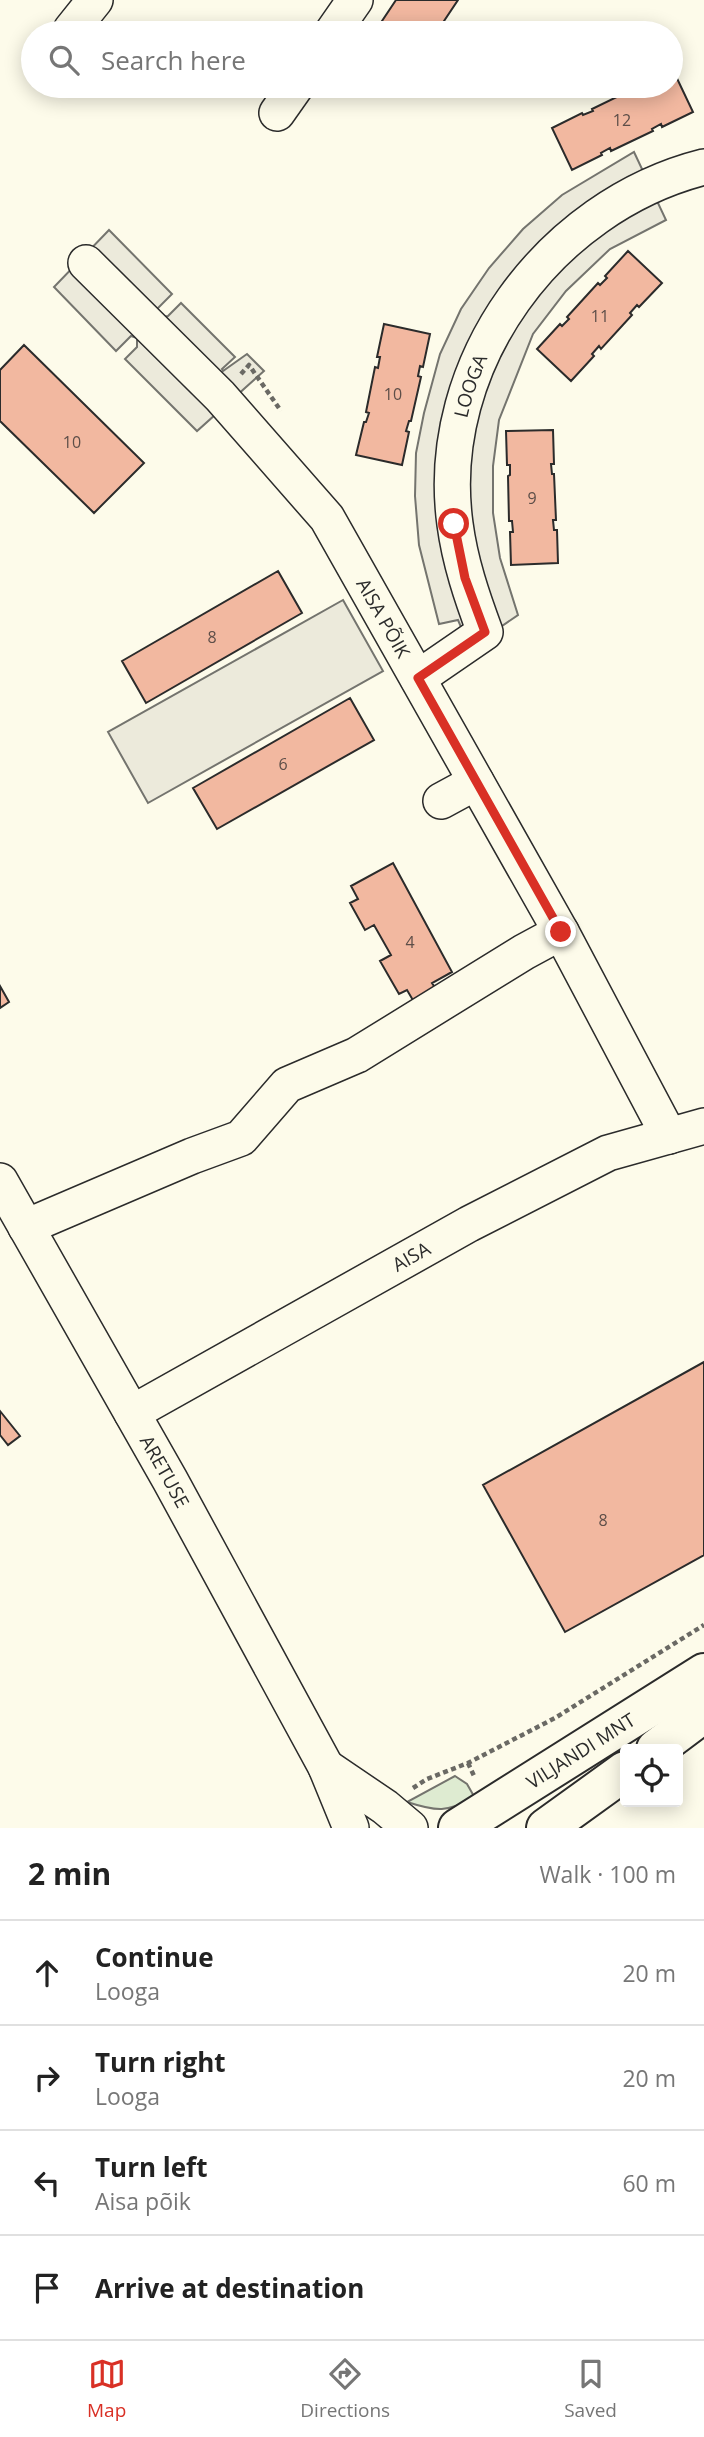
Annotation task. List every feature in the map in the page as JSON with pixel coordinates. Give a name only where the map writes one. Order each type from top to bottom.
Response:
[{"type":"main road","name":"VILJANDI MNT","points":[[458,1828],[704,1673]]},
{"type":"main road","name":"VILJANDI MNT","points":[[663,1744],[704,1713]]},
{"type":"main road","points":[[546,1828],[620,1775]]},
{"type":"street","points":[[78,21],[95,0]]},
{"type":"street","points":[[340,21],[355,0]]},
{"type":"street","name":"LOOGA","points":[[418,678],[485,632],[465,578],[454,524],[454,458],[462,411],[472,378],[502,315],[541,264],[570,236],[616,203],[651,184],[704,167]]},
{"type":"street","name":"AISA PÕIK","points":[[86,262],[220,396],[327,517],[561,932],[669,1136]]},
{"type":"street","points":[[441,801],[476,782]]},
{"type":"street","points":[[26,1227],[192,1156],[241,1138],[287,1085],[357,1055],[561,932]]},
{"type":"street","name":"AISA","points":[[132,1413],[492,1212],[608,1153],[704,1126]]},
{"type":"street","name":"ARETUSE","points":[[0,1181],[170,1480],[326,1767],[351,1828]]},
{"type":"street","name":"ARETUSE","points":[[326,1767],[397,1818]]},
{"type":"path","points":[[397,1818],[427,1779],[468,1763],[555,1718],[704,1625]]},
{"type":"green space","points":[[455,1776],[467,1784],[475,1798],[442,1809],[407,1802]]},
{"type":"shaded area","points":[[634,152],[666,220],[610,249],[566,291],[533,334],[499,420],[493,466],[493,513],[500,558],[518,615],[470,648],[458,620],[439,624],[419,545],[415,496],[416,453],[440,354],[461,309],[489,268],[523,229],[562,195]]},
{"type":"shaded area","points":[[109,230],[172,294],[157,309],[158,313],[163,317],[168,316],[181,303],[235,357],[223,371],[247,354],[264,371],[197,431],[125,359],[137,347],[137,338],[131,336],[116,351],[54,287]]},
{"type":"shaded area","points":[[343,600],[383,671],[148,803],[108,732]]},
{"type":"building","points":[[396,0],[458,0],[444,21],[382,21]]},
{"type":"building","points":[[683,91],[693,112],[662,127],[661,124],[652,129],[653,131],[611,151],[610,148],[572,170],[552,128],[582,113],[583,115],[593,111],[592,109],[615,98],[683,98]]},
{"type":"building","points":[[628,251],[662,283],[639,307],[637,305],[630,313],[632,315],[601,349],[599,346],[592,354],[594,356],[571,381],[537,349],[560,324],[562,326],[569,319],[567,317],[598,283],[600,285],[607,278],[605,276]]},
{"type":"building","points":[[384,324],[430,334],[423,367],[420,366],[418,376],[421,377],[411,421],[406,431],[409,432],[402,465],[356,455],[364,422],[369,413],[366,412],[375,367],[378,368],[380,357],[377,357]]},
{"type":"building","points":[[24,345],[144,463],[94,513],[0,421],[0,370]]},
{"type":"building","points":[[553,430],[554,464],[551,464],[556,520],[553,520],[554,530],[557,530],[558,563],[511,565],[510,532],[513,532],[512,521],[509,521],[510,465],[507,465],[506,431]]},
{"type":"building","points":[[278,571],[302,613],[146,703],[122,661]]},
{"type":"building","points":[[350,698],[374,740],[217,829],[193,788]]},
{"type":"building","points":[[393,863],[452,972],[432,983],[436,989],[414,1002],[407,990],[399,994],[380,961],[391,955],[374,925],[365,930],[350,903],[358,899],[351,886]]},
{"type":"building","points":[[0,986],[9,1002],[0,1008]]},
{"type":"building","points":[[704,1362],[704,1555],[565,1632],[483,1485]]},
{"type":"building","points":[[0,1411],[20,1436],[8,1445],[0,1435]]},
{"type":"route","points":[[454,524],[465,578],[485,632],[418,678],[561,932]]}]
